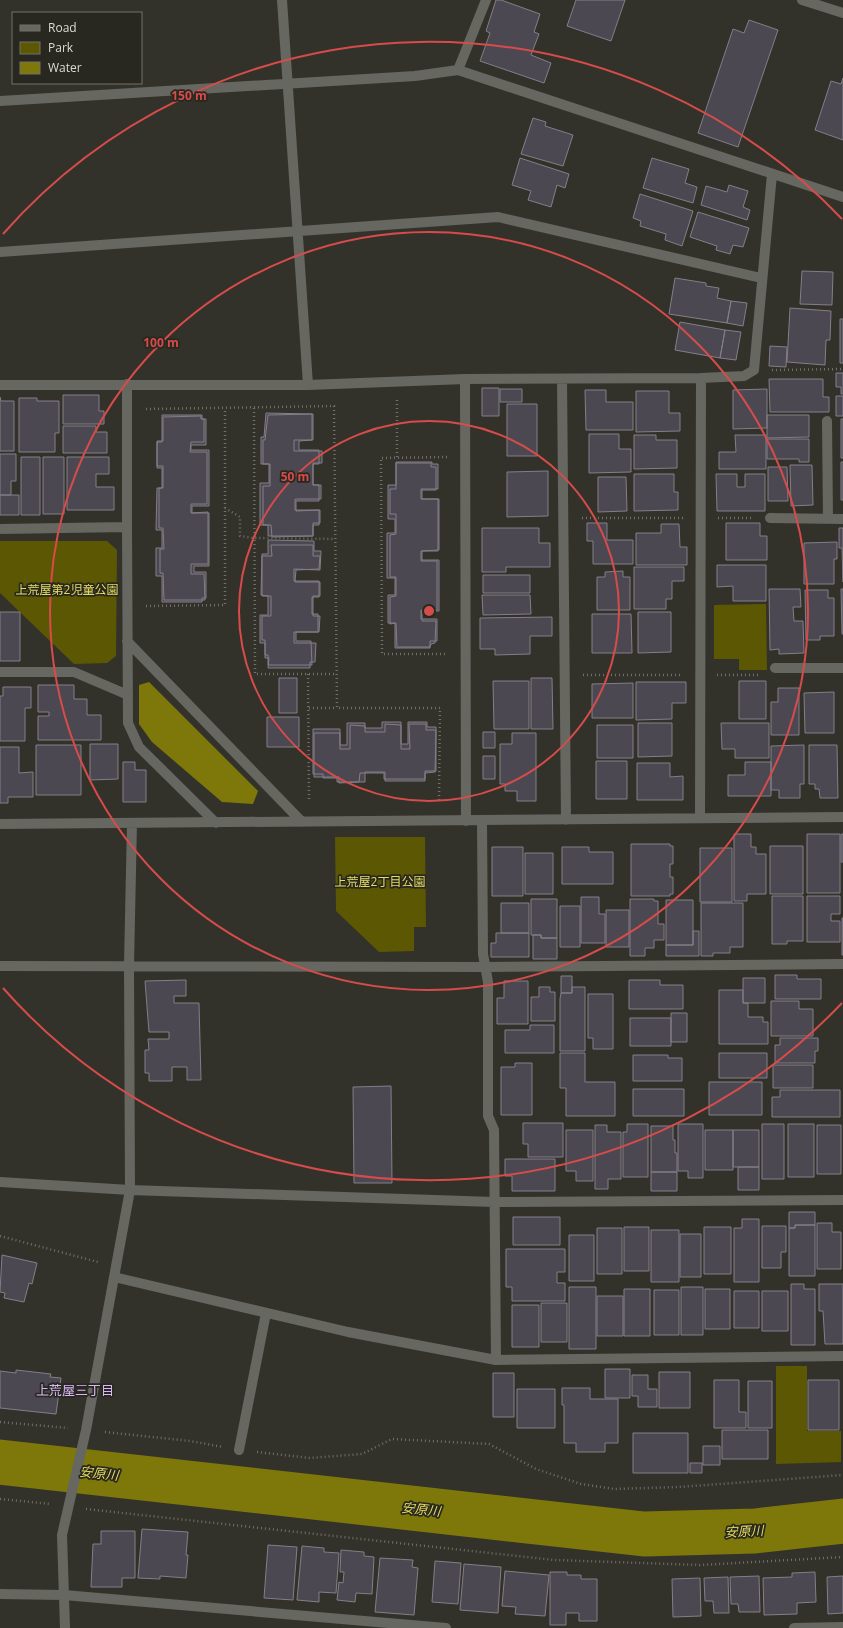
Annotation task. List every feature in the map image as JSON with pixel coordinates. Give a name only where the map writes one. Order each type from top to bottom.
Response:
[{"type":"street","points":[[282,0],[299,231],[308,385]]},
{"type":"street","points":[[458,70],[486,0]]},
{"type":"street","points":[[802,0],[843,13]]},
{"type":"street","points":[[0,101],[415,76],[458,70],[843,197]]},
{"type":"street","points":[[0,385],[308,385],[465,379],[700,378],[744,376],[754,370],[761,278],[772,174]]},
{"type":"street","points":[[0,252],[498,217],[761,278]]},
{"type":"street","points":[[700,378],[700,818]]},
{"type":"street","points":[[465,379],[466,821]]},
{"type":"street","points":[[562,379],[566,820]]},
{"type":"street","points":[[127,384],[128,723],[139,747],[216,823]]},
{"type":"street","points":[[827,421],[828,518]]},
{"type":"street","points":[[770,518],[843,519]]},
{"type":"street","points":[[0,528],[127,527]]},
{"type":"street","points":[[127,641],[302,822]]},
{"type":"street","points":[[775,668],[843,668]]},
{"type":"street","points":[[0,672],[74,672],[128,695]]},
{"type":"street","points":[[0,824],[843,817]]},
{"type":"street","points":[[482,821],[483,954],[488,982],[488,1116],[494,1130],[496,1360]]},
{"type":"street","points":[[64,1628],[62,1535],[86,1433],[130,1190],[129,965],[132,823]]},
{"type":"street","points":[[0,966],[843,964]]},
{"type":"street","points":[[0,1182],[130,1190],[494,1202],[843,1200]]},
{"type":"street","points":[[115,1272],[266,1313],[348,1332],[496,1360],[843,1356]]},
{"type":"street","points":[[239,1450],[266,1313]]},
{"type":"street","points":[[0,1594],[64,1594],[446,1628]]},
{"type":"street","points":[[794,1628],[843,1627]]},
{"type":"path","points":[[754,370],[843,369]]},
{"type":"path","points":[[397,395],[397,458]]},
{"type":"path","points":[[141,409],[225,409],[334,406],[337,708]]},
{"type":"path","points":[[254,408],[255,674],[336,674]]},
{"type":"path","points":[[142,606],[225,605],[225,409]]},
{"type":"path","points":[[454,654],[382,654],[381,458],[465,457]]},
{"type":"path","points":[[225,508],[240,517],[240,536],[254,538],[335,539]]},
{"type":"path","points":[[563,518],[770,518]]},
{"type":"path","points":[[565,675],[768,675],[775,668]]},
{"type":"path","points":[[308,674],[309,801]]},
{"type":"path","points":[[309,708],[440,708],[439,800]]},
{"type":"path","points":[[0,1236],[115,1272]]},
{"type":"path","points":[[0,1422],[86,1433],[190,1441],[239,1450],[310,1458],[362,1454],[392,1439],[489,1444],[536,1469],[582,1484],[614,1489],[679,1487],[843,1475]]},
{"type":"path","points":[[0,1499],[69,1504],[554,1560],[700,1565],[843,1557]]},
{"type":"green space","name":"上荒屋第2児童公園","points":[[0,541],[107,541],[117,550],[116,656],[107,663],[74,664],[0,593]]},
{"type":"green space","points":[[766,604],[767,670],[739,670],[739,659],[714,659],[714,605]]},
{"type":"green space","name":"上荒屋2丁目公園","points":[[335,837],[425,837],[426,927],[414,927],[414,951],[379,952],[336,911]]},
{"type":"green space","points":[[776,1366],[807,1366],[807,1431],[841,1431],[841,1462],[776,1464]]},
{"type":"water","points":[[149,682],[258,791],[253,804],[222,802],[152,742],[139,724],[139,685]]},
{"type":"building","points":[[496,0],[501,0],[540,14],[534,32],[539,34],[531,55],[551,63],[544,83],[480,61],[490,33],[486,31]]},
{"type":"building","points":[[576,0],[625,0],[611,41],[567,26]]},
{"type":"building","points":[[749,20],[778,30],[738,147],[698,133],[733,29],[744,33]]},
{"type":"building","points":[[843,78],[843,140],[815,130],[831,81],[841,84]]},
{"type":"building","points":[[533,118],[546,122],[545,126],[573,135],[563,166],[521,154]]},
{"type":"building","points":[[520,158],[569,174],[565,188],[557,185],[551,207],[528,200],[531,191],[512,185]]},
{"type":"building","points":[[652,158],[689,169],[685,183],[697,187],[693,203],[643,188]]},
{"type":"building","points":[[729,185],[748,191],[743,207],[750,210],[747,220],[701,205],[706,186],[727,192]]},
{"type":"building","points":[[640,194],[693,211],[682,246],[665,240],[666,234],[640,226],[641,221],[633,218]]},
{"type":"building","points":[[698,212],[749,228],[743,247],[733,245],[730,254],[716,250],[717,246],[690,237]]},
{"type":"building","points":[[802,271],[833,272],[832,305],[800,304]]},
{"type":"building","points":[[675,278],[706,283],[706,286],[719,288],[717,298],[731,301],[727,323],[669,314]]},
{"type":"building","points":[[731,301],[747,303],[743,326],[727,323]]},
{"type":"building","points":[[790,308],[831,311],[830,340],[826,340],[825,365],[787,362]]},
{"type":"building","points":[[840,319],[843,319],[843,363],[840,363]]},
{"type":"building","points":[[680,322],[725,330],[720,358],[675,350]]},
{"type":"building","points":[[725,330],[741,332],[736,360],[720,358]]},
{"type":"building","points":[[770,346],[787,347],[786,367],[769,366]]},
{"type":"building","points":[[836,373],[843,373],[843,394],[841,394],[841,387],[836,387]]},
{"type":"building","points":[[769,379],[823,379],[823,397],[829,397],[829,412],[770,412]]},
{"type":"building","points":[[482,388],[499,388],[499,416],[482,416]]},
{"type":"building","points":[[500,389],[522,389],[522,402],[500,402]]},
{"type":"building","points":[[767,389],[767,428],[733,429],[733,390]]},
{"type":"building","points":[[585,390],[606,390],[606,402],[633,402],[633,430],[586,430]]},
{"type":"building","points":[[636,391],[669,391],[669,413],[680,413],[680,431],[636,432]]},
{"type":"building","points":[[63,395],[99,395],[99,411],[104,411],[104,424],[63,424]]},
{"type":"building","points":[[836,396],[843,396],[843,416],[836,416]]},
{"type":"building","points":[[0,397],[1,401],[14,401],[14,451],[0,451]]},
{"type":"building","points":[[19,398],[37,398],[37,401],[59,401],[59,433],[55,433],[55,452],[19,452]]},
{"type":"building","points":[[507,404],[537,404],[537,456],[507,456]]},
{"type":"building","points":[[266,413],[313,414],[313,440],[294,440],[294,451],[322,451],[322,463],[313,463],[313,485],[321,485],[321,499],[295,499],[295,510],[320,510],[320,523],[313,523],[313,536],[268,536],[268,525],[260,525],[260,483],[269,483],[269,464],[261,464],[261,437],[264,437]]},
{"type":"building","points":[[312,414],[312,440],[299,441],[299,450],[319,450],[319,464],[313,464],[313,485],[319,485],[319,501],[296,501],[296,511],[319,510],[319,525],[313,525],[313,536],[272,537],[271,525],[263,525],[263,486],[270,486],[270,464],[263,464],[263,440],[265,440],[268,415]]},
{"type":"building","points":[[162,415],[202,415],[202,419],[206,419],[206,445],[191,445],[191,450],[209,450],[209,506],[192,506],[192,513],[209,513],[209,566],[194,566],[194,572],[206,572],[206,598],[202,598],[202,602],[162,602],[162,576],[156,576],[156,548],[162,548],[162,530],[156,530],[157,488],[162,488],[162,468],[157,468],[157,442],[162,442]]},
{"type":"building","points":[[767,415],[809,415],[809,437],[767,438]]},
{"type":"building","points":[[201,416],[201,419],[204,419],[204,442],[191,442],[190,452],[207,452],[207,504],[191,504],[191,513],[208,512],[208,564],[191,564],[191,574],[204,574],[205,600],[164,600],[163,573],[160,573],[160,549],[164,549],[163,528],[159,528],[159,488],[163,488],[163,466],[157,466],[157,441],[163,441],[163,417]]},
{"type":"building","points":[[841,419],[843,419],[843,458],[841,458]]},
{"type":"building","points":[[63,426],[96,426],[96,432],[107,432],[107,453],[63,453]]},
{"type":"building","points":[[589,434],[619,434],[619,449],[631,449],[631,472],[589,473]]},
{"type":"building","points":[[634,435],[656,435],[656,440],[677,440],[677,468],[634,469]]},
{"type":"building","points":[[735,435],[766,435],[766,469],[719,469],[719,452],[736,452]]},
{"type":"building","points":[[767,439],[809,439],[809,462],[799,462],[799,459],[767,459]]},
{"type":"building","points":[[0,454],[16,454],[16,481],[11,481],[11,495],[0,495]]},
{"type":"building","points":[[21,457],[40,457],[40,515],[21,515]]},
{"type":"building","points":[[43,457],[64,457],[64,514],[43,514]]},
{"type":"building","points":[[67,457],[109,457],[109,474],[96,474],[96,487],[114,487],[114,510],[67,510]]},
{"type":"building","points":[[396,462],[432,462],[432,464],[438,464],[438,489],[421,489],[421,499],[438,499],[438,551],[421,551],[421,561],[437,561],[437,610],[421,610],[421,619],[437,619],[437,641],[430,641],[430,648],[395,648],[395,623],[388,623],[388,595],[395,595],[395,578],[387,578],[387,533],[395,533],[395,519],[388,519],[388,485],[396,485]]},
{"type":"building","points":[[841,462],[843,462],[843,500],[841,500]]},
{"type":"building","points":[[396,463],[431,463],[431,467],[436,467],[436,490],[422,490],[422,499],[439,499],[439,550],[422,551],[422,560],[439,560],[439,611],[422,611],[422,621],[436,621],[435,643],[431,644],[430,647],[397,647],[396,623],[390,624],[390,597],[396,596],[396,577],[390,577],[390,535],[396,534],[396,514],[390,514],[390,489],[396,489]]},
{"type":"building","points":[[790,465],[812,465],[813,505],[791,506]]},
{"type":"building","points":[[768,467],[787,467],[788,501],[768,501]]},
{"type":"building","points":[[548,471],[548,516],[507,517],[507,472]]},
{"type":"building","points":[[634,474],[674,474],[674,492],[678,492],[678,510],[634,511]]},
{"type":"building","points":[[716,474],[737,474],[737,487],[745,487],[745,474],[765,474],[765,511],[717,511]]},
{"type":"building","points":[[598,477],[626,477],[627,511],[598,512]]},
{"type":"building","points":[[0,495],[19,495],[19,515],[0,515]]},
{"type":"building","points":[[587,523],[607,523],[607,540],[633,540],[633,564],[593,564],[593,541],[587,541]]},
{"type":"building","points":[[726,523],[760,523],[760,536],[767,536],[767,560],[726,560]]},
{"type":"building","points":[[661,524],[679,524],[680,547],[687,547],[687,565],[636,565],[636,533],[661,533]]},
{"type":"building","points":[[482,528],[539,528],[539,543],[550,543],[550,567],[506,567],[506,572],[482,572]]},
{"type":"building","points":[[839,528],[843,528],[843,582],[842,548],[839,548]]},
{"type":"building","points":[[268,540],[314,541],[314,551],[321,551],[320,570],[294,569],[294,581],[319,581],[319,597],[312,597],[312,614],[318,614],[318,632],[294,632],[294,643],[316,643],[315,662],[310,662],[310,668],[268,668],[269,658],[265,658],[265,643],[260,643],[260,615],[268,615],[268,596],[261,595],[262,554],[268,554]]},
{"type":"building","points":[[837,542],[837,559],[834,559],[834,584],[804,584],[804,543]]},
{"type":"building","points":[[271,545],[313,545],[313,556],[320,556],[319,569],[296,570],[295,582],[320,582],[320,596],[313,596],[313,616],[320,616],[319,632],[296,632],[296,641],[311,641],[312,665],[268,665],[268,655],[265,655],[265,640],[262,640],[262,616],[271,616],[271,596],[262,596],[262,556],[272,556]]},
{"type":"building","points":[[717,565],[766,565],[766,601],[733,601],[733,586],[717,587]]},
{"type":"building","points":[[634,567],[684,567],[684,581],[672,581],[672,599],[666,599],[666,609],[634,609]]},
{"type":"building","points":[[623,571],[623,577],[630,577],[630,610],[597,610],[597,577],[605,577],[605,572]]},
{"type":"building","points":[[483,575],[530,575],[530,593],[483,593]]},
{"type":"building","points":[[769,589],[800,589],[801,607],[793,607],[794,621],[803,621],[804,653],[779,654],[779,649],[770,650]]},
{"type":"building","points":[[841,589],[843,589],[843,634],[842,634]]},
{"type":"building","points":[[805,590],[828,590],[828,598],[834,598],[834,636],[820,636],[820,640],[806,640]]},
{"type":"building","points":[[482,595],[530,595],[531,614],[483,615]]},
{"type":"building","points":[[0,612],[20,612],[20,661],[0,661]]},
{"type":"building","points":[[638,612],[671,612],[671,652],[638,653]]},
{"type":"building","points":[[592,614],[631,614],[632,653],[592,653]]},
{"type":"building","points":[[552,617],[552,636],[530,636],[530,654],[495,655],[495,649],[480,649],[480,618]]},
{"type":"building","points":[[279,678],[297,678],[297,713],[279,713]]},
{"type":"building","points":[[531,678],[552,678],[553,729],[531,729]]},
{"type":"building","points":[[493,681],[529,681],[529,729],[494,729]]},
{"type":"building","points":[[739,681],[766,681],[766,719],[739,719]]},
{"type":"building","points":[[636,682],[686,682],[686,703],[672,703],[672,719],[636,720]]},
{"type":"building","points":[[633,683],[633,718],[592,718],[592,684]]},
{"type":"building","points":[[38,685],[74,685],[74,699],[87,699],[87,715],[101,715],[101,740],[38,740],[38,716],[49,716],[49,712],[38,712]]},
{"type":"building","points":[[3,687],[31,687],[31,708],[25,708],[25,741],[0,741],[0,696],[3,696]]},
{"type":"building","points":[[778,688],[799,688],[799,735],[771,735],[771,702],[778,702]]},
{"type":"building","points":[[834,692],[834,733],[805,733],[804,693]]},
{"type":"building","points":[[267,717],[299,717],[299,747],[267,747]]},
{"type":"building","points":[[382,722],[401,722],[401,744],[408,744],[408,722],[427,722],[427,727],[436,727],[436,771],[425,771],[425,781],[385,781],[385,772],[365,772],[365,782],[337,782],[337,778],[323,778],[323,774],[313,774],[313,729],[340,729],[340,745],[347,745],[347,723],[365,723],[365,728],[382,728]]},
{"type":"building","points":[[638,723],[672,723],[672,756],[638,757]]},
{"type":"building","points":[[721,723],[769,723],[769,758],[735,758],[735,749],[722,749]]},
{"type":"building","points":[[385,724],[401,725],[401,749],[410,749],[409,724],[426,724],[426,730],[436,730],[435,772],[425,773],[425,779],[384,779],[384,773],[360,773],[359,782],[339,783],[339,777],[314,777],[314,733],[340,733],[340,749],[350,749],[350,725],[365,726],[365,732],[385,732]]},
{"type":"building","points":[[597,725],[633,725],[633,758],[597,758]]},
{"type":"building","points":[[483,732],[495,732],[495,748],[483,748]]},
{"type":"building","points":[[512,733],[536,733],[536,801],[517,801],[517,791],[505,791],[505,784],[500,784],[500,744],[512,744]]},
{"type":"building","points":[[90,744],[118,744],[118,779],[90,780]]},
{"type":"building","points":[[36,745],[81,745],[81,795],[36,795]]},
{"type":"building","points":[[804,745],[804,784],[800,784],[800,798],[779,798],[779,790],[771,790],[771,746]]},
{"type":"building","points":[[809,745],[837,745],[838,798],[820,798],[819,789],[815,789],[815,784],[809,784]]},
{"type":"building","points":[[0,747],[19,747],[19,773],[33,772],[33,797],[8,797],[8,803],[0,803]]},
{"type":"building","points":[[483,756],[495,756],[495,779],[483,779]]},
{"type":"building","points":[[596,761],[627,761],[627,799],[596,799]]},
{"type":"building","points":[[123,762],[135,762],[135,770],[146,770],[146,802],[123,802]]},
{"type":"building","points":[[745,762],[771,762],[771,796],[728,796],[728,775],[745,775]]},
{"type":"building","points":[[637,763],[670,763],[670,777],[683,776],[683,800],[637,800]]},
{"type":"building","points":[[734,834],[751,834],[751,847],[756,847],[756,854],[766,854],[766,894],[747,894],[747,901],[734,901]]},
{"type":"building","points":[[807,834],[840,834],[840,893],[807,893]]},
{"type":"building","points":[[841,834],[843,834],[843,862],[841,862]]},
{"type":"building","points":[[631,844],[670,844],[670,846],[673,846],[673,864],[670,864],[670,877],[673,877],[673,894],[670,894],[670,896],[631,896]]},
{"type":"building","points":[[770,846],[803,846],[803,894],[770,894]]},
{"type":"building","points":[[492,847],[523,847],[523,896],[492,896]]},
{"type":"building","points":[[562,847],[589,847],[589,852],[613,852],[613,884],[562,884]]},
{"type":"building","points":[[700,848],[732,848],[732,902],[700,902]]},
{"type":"building","points":[[525,853],[553,853],[553,894],[525,894]]},
{"type":"building","points":[[772,896],[803,896],[803,941],[787,941],[787,944],[772,944]]},
{"type":"building","points":[[807,896],[840,896],[840,914],[831,914],[831,921],[840,921],[840,942],[807,942]]},
{"type":"building","points":[[581,897],[599,897],[599,914],[605,914],[605,943],[581,943]]},
{"type":"building","points":[[531,899],[557,899],[557,938],[541,938],[541,935],[531,935]]},
{"type":"building","points":[[630,899],[654,899],[654,901],[658,901],[658,924],[664,924],[664,940],[654,940],[654,948],[645,948],[645,956],[630,956]]},
{"type":"building","points":[[666,900],[693,900],[693,945],[666,945]]},
{"type":"building","points":[[501,903],[529,903],[529,933],[501,933]]},
{"type":"building","points":[[701,903],[743,903],[743,947],[730,947],[730,953],[713,953],[713,956],[701,956]]},
{"type":"building","points":[[560,906],[580,906],[580,947],[560,947]]},
{"type":"building","points":[[606,910],[629,910],[629,947],[606,947]]},
{"type":"building","points":[[843,918],[843,955],[842,955]]},
{"type":"building","points":[[693,931],[699,931],[699,956],[666,956],[666,945],[693,945]]},
{"type":"building","points":[[496,933],[529,933],[529,957],[491,957],[491,943],[496,943]]},
{"type":"building","points":[[533,935],[541,935],[541,938],[557,938],[557,959],[533,959]]},
{"type":"building","points":[[775,975],[797,975],[797,979],[821,979],[821,999],[775,999]]},
{"type":"building","points":[[561,976],[572,976],[572,993],[561,993]]},
{"type":"building","points":[[743,978],[765,978],[765,1003],[743,1003]]},
{"type":"building","points":[[186,980],[186,996],[174,996],[174,1003],[199,1003],[201,1080],[187,1080],[187,1067],[172,1067],[172,1081],[149,1081],[149,1073],[145,1073],[145,1050],[149,1050],[148,1039],[169,1039],[169,1032],[149,1032],[145,981]]},
{"type":"building","points":[[629,980],[660,980],[660,985],[683,985],[683,1009],[629,1009]]},
{"type":"building","points":[[504,981],[528,981],[528,1024],[497,1024],[497,998],[504,998]]},
{"type":"building","points":[[539,987],[550,987],[550,992],[555,992],[555,1021],[531,1021],[531,997],[539,997]]},
{"type":"building","points":[[572,987],[585,987],[585,1051],[560,1051],[561,993],[572,993]]},
{"type":"building","points":[[719,990],[743,990],[743,1003],[748,1003],[748,1017],[763,1017],[763,1022],[768,1022],[768,1044],[719,1044]]},
{"type":"building","points":[[588,994],[613,994],[613,1049],[593,1049],[593,1038],[588,1038]]},
{"type":"building","points":[[771,1001],[799,1001],[799,1009],[813,1009],[813,1036],[771,1036]]},
{"type":"building","points":[[671,1013],[687,1013],[687,1042],[671,1042]]},
{"type":"building","points":[[630,1018],[671,1018],[671,1046],[630,1046]]},
{"type":"building","points":[[530,1025],[554,1025],[554,1053],[505,1053],[505,1030],[530,1030]]},
{"type":"building","points":[[780,1038],[818,1038],[818,1051],[815,1051],[815,1063],[775,1063],[775,1045],[780,1045]]},
{"type":"building","points":[[560,1053],[585,1053],[585,1082],[615,1082],[615,1116],[566,1116],[566,1088],[560,1088]]},
{"type":"building","points":[[719,1053],[767,1053],[767,1078],[719,1078]]},
{"type":"building","points":[[633,1055],[668,1055],[668,1058],[682,1058],[682,1081],[633,1081]]},
{"type":"building","points":[[515,1063],[532,1063],[532,1115],[501,1115],[501,1067],[515,1067]]},
{"type":"building","points":[[773,1065],[813,1065],[813,1088],[773,1088]]},
{"type":"building","points":[[709,1082],[762,1082],[762,1115],[709,1115]]},
{"type":"building","points":[[391,1086],[392,1183],[354,1183],[353,1087]]},
{"type":"building","points":[[633,1089],[684,1089],[684,1116],[633,1116]]},
{"type":"building","points":[[780,1090],[840,1090],[840,1117],[772,1117],[772,1097],[780,1097]]},
{"type":"building","points":[[523,1123],[563,1123],[563,1157],[528,1157],[528,1144],[523,1144]]},
{"type":"building","points":[[627,1124],[648,1124],[648,1177],[623,1177],[623,1132],[627,1132]]},
{"type":"building","points":[[678,1124],[703,1124],[703,1178],[688,1178],[688,1171],[678,1171]]},
{"type":"building","points":[[762,1124],[784,1124],[784,1179],[762,1179]]},
{"type":"building","points":[[788,1124],[814,1124],[814,1177],[788,1177]]},
{"type":"building","points":[[595,1125],[607,1125],[607,1132],[621,1132],[621,1179],[608,1179],[608,1189],[595,1189]]},
{"type":"building","points":[[817,1125],[841,1125],[841,1174],[817,1174]]},
{"type":"building","points":[[651,1126],[673,1126],[673,1140],[675,1140],[675,1153],[677,1153],[677,1172],[651,1172]]},
{"type":"building","points":[[566,1130],[593,1130],[593,1181],[576,1181],[576,1171],[566,1171]]},
{"type":"building","points":[[705,1130],[733,1130],[733,1170],[705,1170]]},
{"type":"building","points":[[733,1130],[759,1130],[759,1167],[733,1167]]},
{"type":"building","points":[[505,1159],[555,1159],[555,1191],[512,1191],[512,1176],[505,1176]]},
{"type":"building","points":[[738,1167],[759,1167],[759,1190],[738,1190]]},
{"type":"building","points":[[651,1172],[677,1172],[677,1191],[651,1191]]},
{"type":"building","points":[[789,1212],[815,1212],[815,1225],[795,1225],[795,1228],[789,1228]]},
{"type":"building","points":[[513,1217],[560,1217],[560,1245],[513,1245]]},
{"type":"building","points":[[742,1219],[759,1219],[759,1282],[734,1282],[734,1228],[742,1228]]},
{"type":"building","points":[[817,1223],[832,1223],[832,1232],[841,1232],[841,1269],[817,1269]]},
{"type":"building","points":[[795,1225],[815,1225],[815,1276],[789,1276],[789,1228],[795,1228]]},
{"type":"building","points":[[762,1226],[786,1226],[786,1252],[781,1252],[781,1268],[762,1268]]},
{"type":"building","points":[[624,1227],[649,1227],[649,1271],[624,1271]]},
{"type":"building","points":[[704,1227],[731,1227],[731,1274],[704,1274]]},
{"type":"building","points":[[597,1228],[622,1228],[622,1274],[597,1274]]},
{"type":"building","points":[[651,1230],[679,1230],[679,1282],[651,1282]]},
{"type":"building","points":[[680,1234],[701,1234],[701,1277],[680,1277]]},
{"type":"building","points":[[569,1235],[594,1235],[594,1281],[569,1281]]},
{"type":"building","points":[[506,1249],[565,1249],[565,1272],[557,1272],[557,1283],[565,1283],[565,1301],[512,1301],[512,1287],[506,1287]]},
{"type":"building","points":[[2,1255],[37,1263],[32,1284],[29,1283],[24,1302],[4,1298],[5,1293],[0,1292]]},
{"type":"building","points":[[791,1284],[804,1284],[804,1289],[815,1289],[815,1345],[791,1345]]},
{"type":"building","points":[[819,1284],[843,1284],[843,1344],[825,1344],[823,1311],[819,1311]]},
{"type":"building","points":[[569,1287],[596,1287],[596,1349],[569,1349]]},
{"type":"building","points":[[681,1287],[703,1287],[703,1335],[681,1335]]},
{"type":"building","points":[[624,1289],[650,1289],[650,1336],[624,1336]]},
{"type":"building","points":[[705,1289],[730,1289],[730,1329],[705,1329]]},
{"type":"building","points":[[654,1290],[679,1290],[679,1335],[654,1335]]},
{"type":"building","points":[[734,1291],[759,1291],[759,1328],[734,1328]]},
{"type":"building","points":[[762,1291],[788,1291],[788,1331],[762,1331]]},
{"type":"building","points":[[597,1296],[623,1296],[623,1336],[597,1336]]},
{"type":"building","points":[[541,1303],[567,1303],[567,1342],[541,1342]]},
{"type":"building","points":[[512,1305],[539,1305],[539,1347],[512,1347]]},
{"type":"building","points":[[605,1369],[630,1369],[630,1398],[605,1398]]},
{"type":"building","points":[[16,1370],[51,1374],[50,1377],[61,1378],[56,1414],[0,1408],[0,1371],[16,1373]]},
{"type":"building","points":[[659,1372],[690,1372],[690,1408],[659,1408]]},
{"type":"building","points":[[493,1373],[514,1373],[514,1417],[493,1417]]},
{"type":"building","points":[[632,1375],[648,1375],[648,1389],[657,1389],[657,1407],[638,1407],[638,1396],[632,1396]]},
{"type":"building","points":[[714,1380],[739,1380],[739,1412],[746,1412],[746,1428],[714,1428]]},
{"type":"building","points":[[808,1380],[839,1380],[839,1430],[808,1430]]},
{"type":"building","points":[[748,1381],[772,1381],[772,1428],[748,1428]]},
{"type":"building","points":[[562,1388],[590,1388],[590,1399],[618,1399],[618,1443],[605,1443],[605,1452],[576,1452],[576,1443],[564,1443],[564,1405],[562,1405]]},
{"type":"building","points":[[517,1389],[555,1389],[555,1428],[517,1428]]},
{"type":"building","points":[[722,1430],[768,1430],[768,1459],[722,1459]]},
{"type":"building","points":[[633,1433],[688,1433],[688,1473],[633,1473]]},
{"type":"building","points":[[703,1446],[720,1446],[720,1465],[703,1465]]},
{"type":"building","points":[[690,1463],[702,1463],[702,1473],[690,1473]]},
{"type":"building","points":[[142,1529],[188,1532],[186,1578],[160,1576],[160,1579],[138,1578]]},
{"type":"building","points":[[101,1531],[135,1531],[135,1578],[122,1578],[122,1587],[91,1587],[93,1544],[101,1544]]},
{"type":"building","points":[[268,1545],[297,1547],[293,1600],[264,1598]]},
{"type":"building","points":[[302,1546],[324,1548],[324,1552],[339,1553],[336,1593],[319,1592],[319,1602],[297,1600]]},
{"type":"building","points":[[341,1550],[364,1552],[364,1556],[374,1557],[372,1594],[356,1593],[355,1602],[337,1600],[339,1582],[343,1583],[344,1572],[340,1572]]},
{"type":"building","points":[[380,1558],[413,1560],[412,1567],[418,1568],[414,1615],[375,1612]]},
{"type":"building","points":[[435,1561],[461,1563],[458,1604],[432,1602]]},
{"type":"building","points":[[464,1564],[501,1567],[498,1613],[460,1610]]},
{"type":"building","points":[[505,1571],[549,1575],[545,1616],[515,1614],[516,1607],[502,1606]]},
{"type":"building","points":[[550,1572],[567,1572],[567,1575],[581,1575],[581,1579],[597,1579],[597,1621],[579,1621],[579,1613],[566,1613],[566,1625],[550,1625]]},
{"type":"building","points":[[815,1572],[816,1602],[797,1603],[797,1614],[764,1615],[763,1578],[792,1577],[792,1573]]},
{"type":"building","points":[[759,1576],[760,1612],[739,1612],[738,1604],[731,1604],[730,1577]]},
{"type":"building","points":[[843,1576],[843,1613],[828,1614],[827,1577]]},
{"type":"building","points":[[728,1577],[729,1613],[714,1613],[713,1601],[705,1601],[704,1578]]},
{"type":"building","points":[[700,1578],[701,1616],[673,1617],[672,1579]]},
{"type":"waterway","name":"安原川","points":[[0,1462],[644,1534],[755,1531],[843,1521]]},
{"type":"district","name":"上荒屋三丁目","points":[[75,1390]]}]
